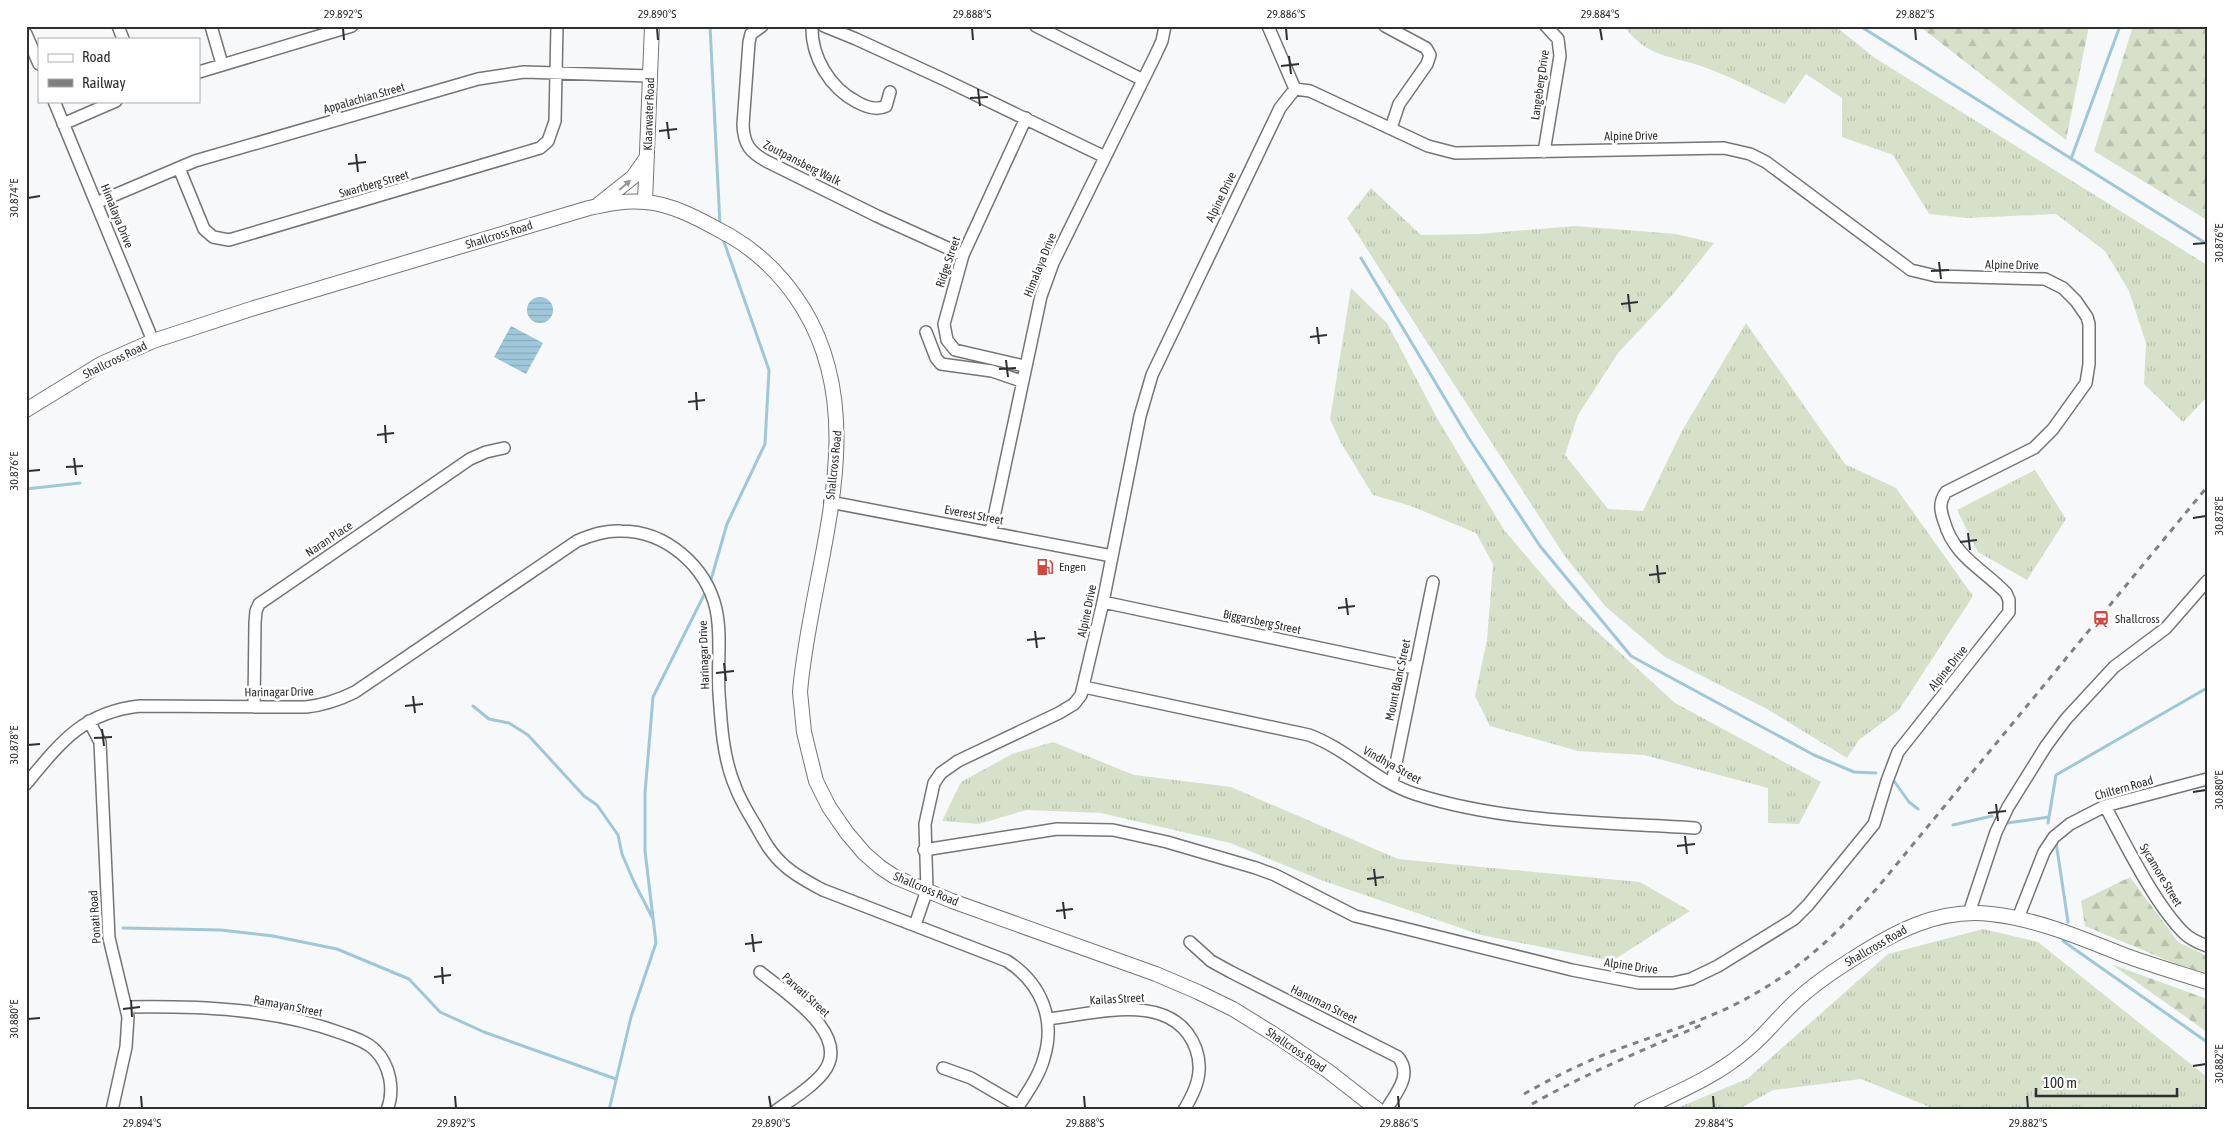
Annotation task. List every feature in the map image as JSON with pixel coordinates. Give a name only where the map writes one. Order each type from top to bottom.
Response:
[{"type":"street","points":[[118,26],[123,38]]},
{"type":"street","points":[[211,26],[222,64]]},
{"type":"street","points":[[200,72],[352,26]]},
{"type":"street","name":"Swartberg Street","points":[[179,168],[204,229],[213,237],[221,240],[242,237],[540,148],[548,141],[554,126],[558,26]]},
{"type":"street","name":"Klaarwater Road","points":[[646,202],[652,26]]},
{"type":"street","name":"Zoutpansberg Walk","points":[[762,26],[751,34],[749,42],[743,131],[745,144],[749,150],[766,161],[868,212],[963,255]]},
{"type":"street","points":[[812,26],[812,38],[820,61],[830,80],[841,92],[862,105],[874,109],[886,106],[890,92]]},
{"type":"street","points":[[824,26],[1026,118],[1105,157]]},
{"type":"street","points":[[1036,26],[1143,80]]},
{"type":"street","name":"Himalaya Drive","points":[[990,532],[1024,366],[1041,296],[1105,157],[1162,41],[1165,26]]},
{"type":"street","points":[[1268,26],[1294,89]]},
{"type":"street","points":[[1385,26],[1426,48],[1430,55],[1427,64],[1399,104],[1391,128]]},
{"type":"street","name":"Langeberg Drive","points":[[1544,152],[1560,56],[1558,39],[1546,26]]},
{"type":"street","points":[[26,34],[38,62]]},
{"type":"street","name":"Appalachian Street","points":[[96,203],[179,168],[478,79],[516,73],[650,76]]},
{"type":"street","name":"Alpine Drive","points":[[915,924],[926,890],[924,850],[925,824],[934,783],[941,773],[958,761],[1074,704],[1084,687],[1140,416],[1152,374],[1280,108],[1294,89],[1310,91],[1428,146],[1455,153],[1724,148],[1738,150],[1766,162],[1911,270],[1936,276],[2045,279],[2063,288],[2076,301],[2087,317],[2089,364],[2086,383],[2053,429],[2041,442],[2026,452],[1946,492],[1940,504],[1940,511],[1950,539],[1962,554],[2006,593],[2010,600],[2009,612],[1898,752],[1886,781],[1874,824],[1808,905],[1794,919],[1706,973],[1673,983],[1656,985],[1572,970],[1355,916],[1275,875],[1256,868],[1168,842],[1113,830],[1057,828],[924,850]]},
{"type":"street","name":"Himalaya Drive","points":[[54,102],[153,342]]},
{"type":"street","points":[[64,124],[114,102]]},
{"type":"street","name":"Ridge Street","points":[[1024,366],[964,354],[955,350],[947,340],[944,324],[963,255],[1026,118]]},
{"type":"street","points":[[596,207],[633,177],[647,156]]},
{"type":"street","name":"Shallcross Road","points":[[26,410],[101,364],[153,342],[254,308],[596,207],[646,202],[665,206],[689,215],[744,244],[764,258],[786,284],[809,317],[821,344],[836,399],[837,453],[801,675],[801,711],[808,753],[816,781],[829,807],[864,853],[894,877],[1156,974],[1233,1009],[1275,1035],[1328,1072],[1376,1109]]},
{"type":"street","points":[[926,332],[936,358],[941,364],[992,371],[1021,381]]},
{"type":"street","name":"Naran Place","points":[[254,707],[254,623],[259,604],[470,459],[486,452],[504,448]]},
{"type":"street","name":"Everest Street","points":[[830,502],[1112,556]]},
{"type":"street","name":"Harinagar Drive","points":[[26,784],[66,738],[105,712],[140,706],[321,706],[355,692],[577,541],[591,535],[619,530],[653,537],[678,551],[687,559],[699,573],[713,601],[718,625],[720,710],[728,765],[738,792],[764,842],[784,865],[809,882],[840,896],[995,955],[1018,968],[1036,988],[1048,1019],[1048,1044],[1044,1060],[1018,1108]]},
{"type":"street","points":[[1969,914],[1996,832],[2008,807],[2046,746],[2066,719],[2114,667],[2166,628],[2207,581]]},
{"type":"street","name":"Mount Blanc Street","points":[[1392,783],[1433,582]]},
{"type":"street","name":"Biggarsberg Street","points":[[1103,602],[1414,668]]},
{"type":"street","name":"Vindhya Street","points":[[1084,687],[1309,734],[1414,794],[1492,813],[1695,828]]},
{"type":"street","name":"Ponati Road","points":[[89,721],[100,742],[109,938],[127,1007],[126,1047],[112,1110]]},
{"type":"street","name":"Chiltern Road","points":[[2018,918],[2036,868],[2054,837],[2070,824],[2105,806],[2207,779]]},
{"type":"street","name":"Sycamore Street","points":[[2105,806],[2148,882],[2172,919],[2185,934],[2207,946]]},
{"type":"street","name":"Shallcross Road","points":[[1641,1110],[1719,1070],[1743,1054],[1798,998],[1828,975],[1885,938],[1926,920],[1969,914],[1990,914],[2018,918],[2087,939],[2125,955],[2207,982]]},
{"type":"street","name":"Hanuman Street","points":[[1190,942],[1211,961],[1398,1057],[1403,1064],[1404,1077],[1376,1109]]},
{"type":"street","name":"Parvati Street","points":[[760,972],[817,1020],[826,1034],[829,1044],[830,1055],[824,1072],[777,1110]]},
{"type":"street","name":"Ramayan Street","points":[[127,1007],[196,1008],[261,1014],[317,1024],[360,1040],[374,1049],[387,1070],[391,1086],[387,1110]]},
{"type":"street","name":"Kailas Street","points":[[1048,1019],[1142,1009],[1164,1014],[1176,1022],[1192,1042],[1200,1067],[1199,1080],[1184,1110]]},
{"type":"street","points":[[943,1068],[971,1078],[1018,1108]]},
{"type":"green space","points":[[1624,26],[1835,26],[1875,58],[2207,265],[2207,397],[2183,422],[2144,384],[2146,343],[2129,291],[2105,251],[2056,214],[1967,218],[1929,214],[1893,155],[1842,137],[1842,98],[1806,74],[1785,104],[1704,67],[1650,50],[1632,36]]},
{"type":"green space","points":[[1919,26],[2089,26],[2066,140]]},
{"type":"green space","points":[[2133,26],[2207,26],[2207,220],[2094,151]]},
{"type":"green space","points":[[1371,188],[1421,235],[1478,234],[1575,226],[1676,234],[1714,243],[1674,293],[1618,353],[1578,415],[1565,455],[1608,509],[1643,511],[1682,431],[1746,323],[1845,464],[1896,488],[1973,596],[1899,710],[1859,740],[1847,758],[1767,709],[1665,657],[1606,607],[1564,555],[1347,218]]},
{"type":"green space","points":[[1351,288],[1387,323],[1437,418],[1504,530],[1569,606],[1675,703],[1821,782],[1799,824],[1768,823],[1768,788],[1644,755],[1578,751],[1490,726],[1475,696],[1487,640],[1493,564],[1476,533],[1411,506],[1373,495],[1341,443],[1330,419]]},
{"type":"green space","points":[[2035,470],[2066,519],[2027,580],[1978,552],[1957,510]]},
{"type":"green space","points":[[1053,742],[1134,775],[1231,787],[1398,859],[1640,882],[1690,911],[1612,961],[1481,935],[1321,880],[1230,843],[1101,813],[1026,810],[979,824],[942,821],[961,782],[1012,754]]},
{"type":"green space","points":[[2130,877],[2178,942],[2207,956],[2207,977],[2085,926],[2081,901]]},
{"type":"green space","points":[[1983,929],[2038,942],[2207,1077],[2207,1110],[1937,1110],[1861,1079],[1773,1090],[1737,1110],[1672,1110],[1747,1079],[1888,954]]},
{"type":"green space","points":[[2111,964],[2207,999],[2207,1032]]},
{"type":"water","points":[[540,297],[549,301],[553,310],[549,319],[540,323],[531,319],[527,310],[531,301]]},
{"type":"water","points":[[511,326],[543,343],[526,374],[494,357]]},
{"type":"waterway","points":[[710,26],[720,225]]},
{"type":"waterway","points":[[1860,26],[2207,244]]},
{"type":"waterway","points":[[2071,159],[2120,26]]},
{"type":"waterway","points":[[710,583],[727,524],[765,444],[769,370],[722,236]]},
{"type":"waterway","points":[[1361,258],[1468,437],[1540,546],[1631,656],[1814,755],[1854,772],[1876,773]]},
{"type":"waterway","points":[[26,489],[80,483]]},
{"type":"waterway","points":[[609,1110],[631,1017],[656,943],[645,851],[645,793],[653,697],[706,591]]},
{"type":"waterway","points":[[2048,823],[2056,775],[2207,688]]},
{"type":"waterway","points":[[473,706],[489,719],[509,723],[528,735],[584,796],[597,805],[618,835],[622,854],[652,917]]},
{"type":"waterway","points":[[1894,781],[1909,802],[1918,809]]},
{"type":"waterway","points":[[1953,825],[1992,816]]},
{"type":"waterway","points":[[2007,823],[2049,817]]},
{"type":"waterway","points":[[2056,842],[2068,922]]},
{"type":"waterway","points":[[123,928],[221,930],[273,936],[337,949],[409,979],[440,1012],[484,1032],[616,1079]]},
{"type":"waterway","points":[[2063,941],[2207,1042]]},
{"type":"railway","points":[[1524,1094],[1592,1060],[1692,1023],[1736,1004],[1796,967],[1830,938],[1878,887],[2207,487]]},
{"type":"railway","points":[[1532,1104],[1595,1072],[1704,1024]]},
{"type":"place","name":"Engen","points":[[1045,567]]},
{"type":"place","name":"Shallcross","points":[[2101,619]]}]
